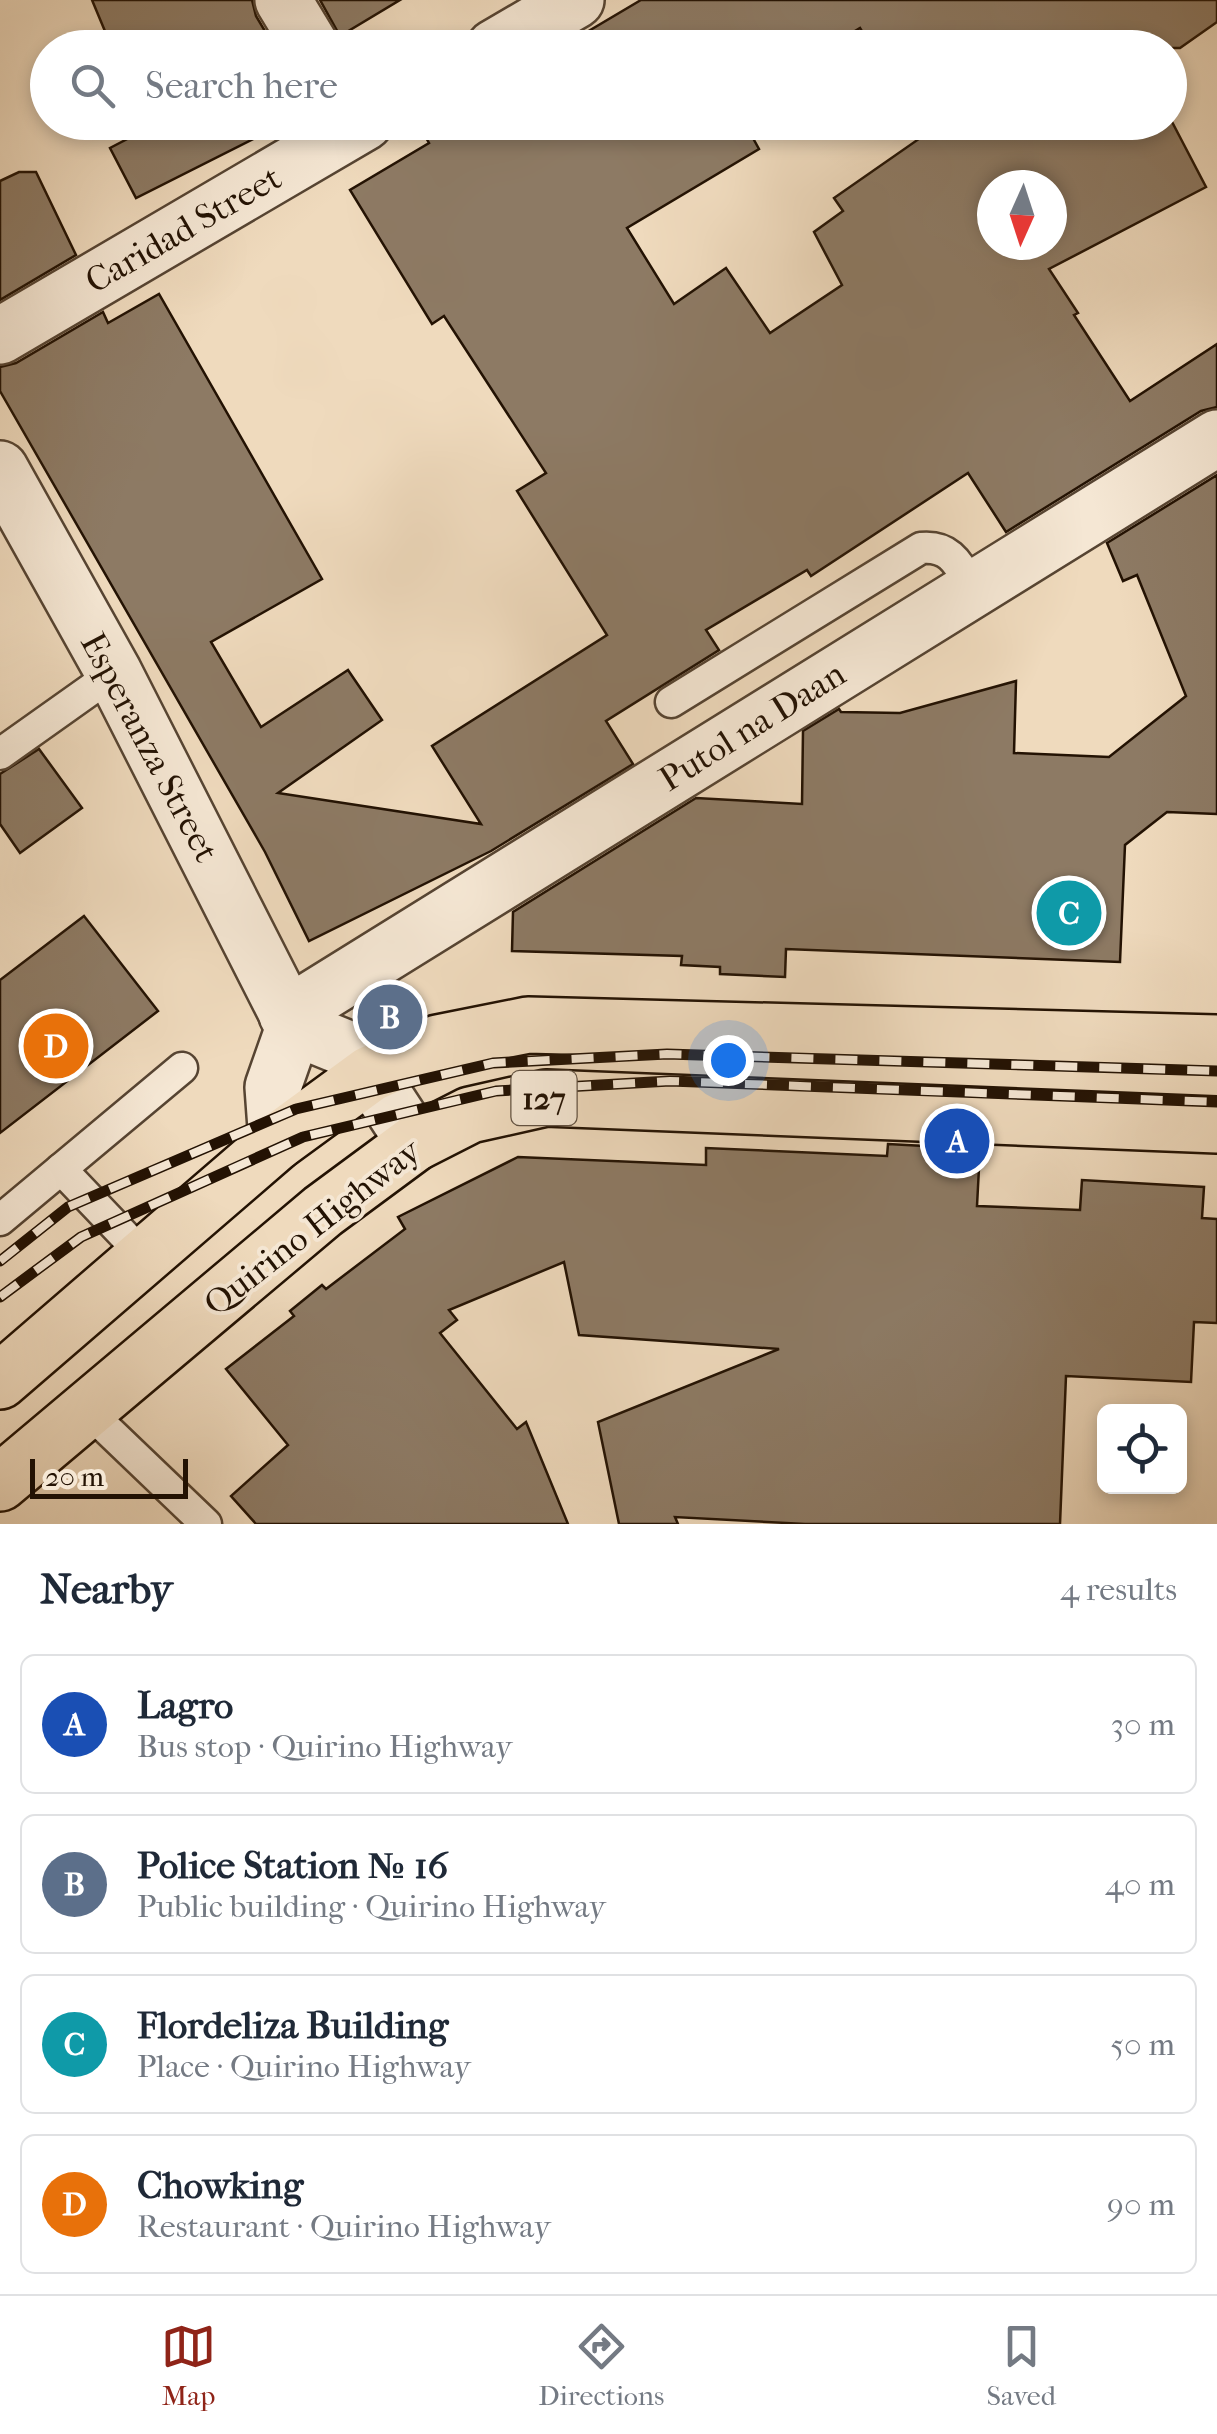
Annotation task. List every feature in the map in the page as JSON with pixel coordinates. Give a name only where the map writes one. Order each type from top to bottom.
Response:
[{"type":"main road","name":"127","points":[[4,1369],[277,1142],[370,1074],[438,1042],[528,1025],[1217,1043]]},
{"type":"main road","name":"Quirino Highway","points":[[0,1482],[323,1211],[415,1144],[470,1115],[546,1098],[1217,1126]]},
{"type":"street","points":[[283,0],[301,30]]},
{"type":"street","points":[[525,30],[576,0]]},
{"type":"street","name":"Caridad Street","points":[[0,336],[336,140]]},
{"type":"street","name":"Putol na Daan","points":[[290,1021],[1217,438]]},
{"type":"street","name":"Esperanza Street","points":[[0,469],[114,673],[290,1021]]},
{"type":"street","points":[[277,1142],[273,1087],[290,1021],[342,1047],[370,1074],[415,1144]]},
{"type":"lane","points":[[670,702],[921,548],[950,552],[973,589]]},
{"type":"lane","points":[[0,754],[114,673]]},
{"type":"lane","points":[[0,1220],[182,1068]]},
{"type":"lane","points":[[61,1169],[144,1256]]},
{"type":"lane","points":[[87,1410],[206,1524]]},
{"type":"building","points":[[92,0],[252,0],[264,30],[104,30]]},
{"type":"building","points":[[320,0],[400,0],[350,30],[337,30]]},
{"type":"building","points":[[641,0],[1217,0],[1217,22],[1187,43],[1187,30],[590,30]]},
{"type":"building","points":[[125,140],[251,140],[136,198],[110,148]]},
{"type":"building","points":[[427,140],[754,140],[759,149],[627,228],[674,304],[726,268],[770,333],[842,285],[814,232],[843,211],[834,198],[917,140],[1181,140],[1206,187],[1067,260],[1067,170],[977,170],[977,260],[1066,260],[1049,269],[1130,401],[1217,344],[1217,407],[1201,411],[1006,532],[968,473],[811,576],[807,570],[706,630],[719,650],[606,721],[633,764],[491,851],[309,941],[265,852],[0,391],[0,367],[16,363],[103,312],[108,323],[159,294],[322,579],[211,642],[261,727],[348,670],[382,720],[278,793],[481,824],[432,746],[607,635],[517,491],[546,473],[444,316],[432,324],[350,190],[429,143]]},
{"type":"building","points":[[19,172],[36,172],[76,255],[0,300],[0,181]]},
{"type":"building","points":[[1217,475],[1217,814],[1167,812],[1125,845],[1120,962],[786,949],[785,977],[720,974],[720,967],[681,965],[682,956],[512,951],[513,912],[696,798],[802,804],[803,731],[839,709],[900,713],[1016,681],[1014,753],[1109,757],[1186,696],[1137,575],[1123,581],[1107,543]]},
{"type":"building","points":[[39,749],[82,808],[20,853],[0,824],[0,774]]},
{"type":"building","points":[[84,916],[158,1011],[0,1133],[0,980]]},
{"type":"building","points":[[888,1144],[980,1149],[977,1206],[1080,1210],[1082,1180],[1204,1187],[1202,1218],[1217,1219],[1217,1323],[1194,1322],[1191,1382],[1066,1376],[1060,1524],[805,1524],[675,1517],[678,1524],[619,1524],[598,1422],[779,1349],[579,1335],[564,1262],[449,1310],[457,1320],[440,1333],[517,1429],[526,1422],[568,1524],[256,1524],[231,1496],[288,1445],[226,1369],[294,1316],[290,1311],[322,1285],[326,1289],[405,1229],[398,1217],[518,1157],[706,1165],[706,1148],[887,1156]]},
{"type":"railway","points":[[0,1261],[68,1207],[296,1109],[493,1063],[667,1054],[1217,1071]]},
{"type":"railway","points":[[0,1297],[81,1237],[303,1137],[496,1091],[670,1081],[1217,1102]]},
{"type":"place","name":"Flordeliza Building","points":[[1069,913]]},
{"type":"place","name":"Police Station № 16","points":[[390,1017]]},
{"type":"place","name":"Chowking","points":[[56,1046]]},
{"type":"place","name":"Lagro","points":[[957,1141]]}]
